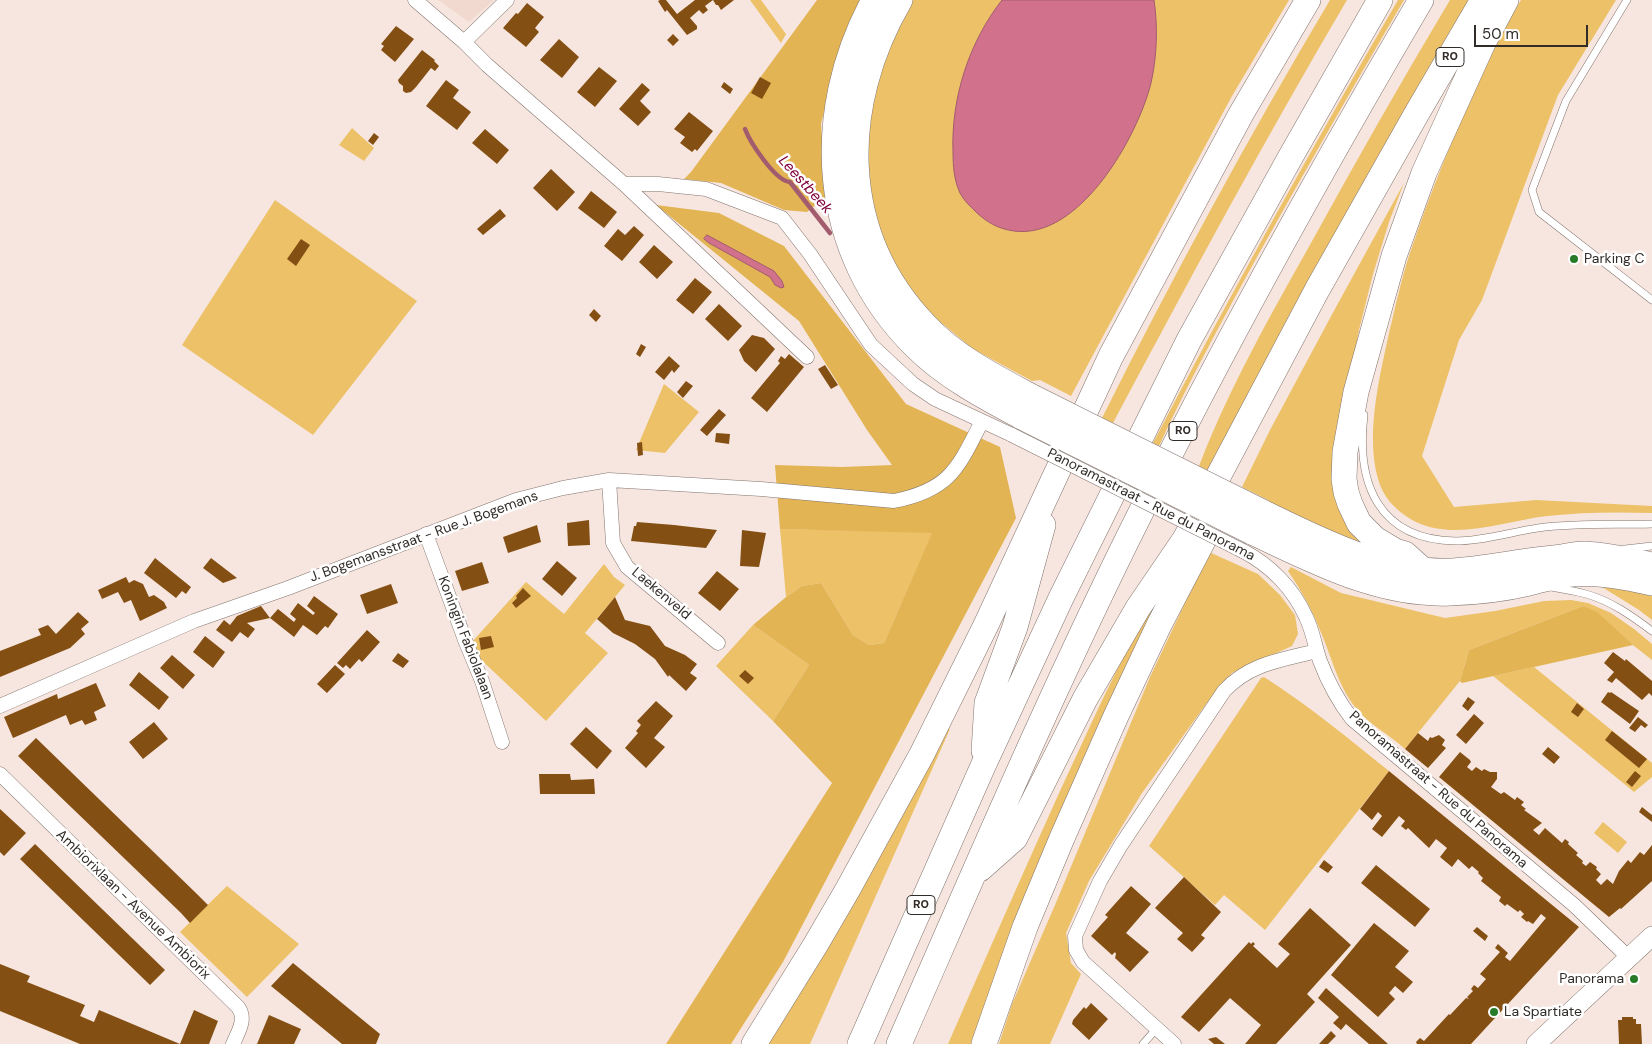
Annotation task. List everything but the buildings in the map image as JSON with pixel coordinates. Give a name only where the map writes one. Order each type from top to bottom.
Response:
[{"type":"highway","points":[[874,0],[853,46],[840,89],[834,127],[834,171],[837,199],[852,254],[879,304],[916,348],[948,373],[1022,416],[1252,532],[1348,575],[1398,588],[1422,592],[1448,593],[1471,592],[1573,574],[1600,573],[1652,583]]},
{"type":"highway","points":[[900,0],[886,24],[862,90],[856,158],[859,196],[867,230],[877,256],[906,303],[927,327],[956,352],[989,374],[1022,416]]},
{"type":"highway","points":[[754,1044],[839,904],[922,754],[986,625],[1111,356],[1241,114],[1308,0]]},
{"type":"highway","name":"R0","points":[[860,1044],[983,766],[1061,598],[1189,340],[1380,0]]},
{"type":"highway","name":"R0","points":[[898,1044],[1053,697],[1136,521],[1241,319],[1360,103],[1421,0]]},
{"type":"highway","name":"R0","points":[[1218,478],[1317,290],[1483,0]]},
{"type":"highway","points":[[1424,570],[1405,554],[1384,546],[1366,531],[1354,513],[1346,492],[1344,479],[1345,452],[1356,392],[1394,256],[1424,173],[1483,44],[1506,0]]},
{"type":"highway","points":[[983,766],[987,703],[1015,627],[1039,544],[1054,478]]},
{"type":"highway","points":[[973,876],[1014,838],[1103,668],[1138,608],[1185,539],[1218,478]]},
{"type":"highway","points":[[984,1044],[1018,945],[1062,838],[1155,633],[1206,535],[1218,478]]},
{"type":"highway","points":[[1252,532],[1328,544],[1382,563],[1424,570],[1452,571],[1479,569],[1584,554],[1652,565]]},
{"type":"main road","points":[[1536,1044],[1652,936]]},
{"type":"street","points":[[415,0],[624,184],[807,357]]},
{"type":"street","points":[[464,42],[507,0]]},
{"type":"street","points":[[624,184],[658,184],[706,189],[782,218],[810,254],[871,345],[913,384],[935,399],[982,421],[1022,416]]},
{"type":"street","name":"J. Bogemansstraat - Rue J. Bogemans","points":[[0,706],[194,622],[288,588],[516,500],[563,488],[609,480],[761,489],[894,501],[913,497],[930,490],[950,477],[965,455],[982,421]]},
{"type":"street","name":"Laekenveld","points":[[609,480],[613,544],[621,558],[718,643]]},
{"type":"street","name":"Panoramastraat - Rue du Panorama","points":[[1252,532],[1259,559],[1273,571],[1290,591],[1306,615],[1330,685],[1352,719],[1574,905],[1628,958]]},
{"type":"street","name":"Koningin Fabiolalaan","points":[[426,534],[482,681],[502,742]]},
{"type":"street","points":[[1174,1044],[1080,958],[1075,945],[1076,931],[1095,890],[1121,845],[1224,691],[1236,679],[1251,670],[1276,661],[1317,651]]},
{"type":"street","name":"Ambiorixlaan - Avenue Ambiorix","points":[[0,774],[238,1008],[243,1018],[233,1044]]},
{"type":"lane","points":[[1627,0],[1566,101],[1532,190],[1540,212],[1652,300]]},
{"type":"lane","points":[[1368,378],[1373,332]]},
{"type":"lane","points":[[1365,406],[1362,453],[1367,482],[1380,507],[1389,518],[1400,527],[1417,534],[1425,537],[1456,541],[1568,525],[1652,524]]},
{"type":"lane","points":[[1584,554],[1652,546]]},
{"type":"lane","points":[[1528,583],[1596,597],[1624,611],[1652,632]]},
{"type":"lane","points":[[1143,1044],[1157,1028]]},
{"type":"shaded area","points":[[438,0],[494,0],[469,22]]},
{"type":"shaded area","points":[[750,0],[761,0],[786,34],[781,43]]},
{"type":"shaded area","points":[[817,0],[865,0],[832,80],[821,124],[826,197],[807,212],[784,210],[721,183],[684,179],[691,172]]},
{"type":"shaded area","points":[[912,0],[1289,0],[1232,96],[1071,396],[1040,380],[1032,381],[973,349],[921,306],[883,245],[872,211],[866,162],[872,103],[884,59]]},
{"type":"shaded area","points":[[1002,0],[1154,0],[1156,20],[1155,63],[1144,105],[1133,130],[1102,180],[1083,202],[1061,219],[1038,229],[1014,231],[999,227],[985,220],[962,196],[954,173],[953,132],[955,111],[964,72],[980,34]]},
{"type":"shaded area","points":[[1330,0],[1347,0],[1228,210],[1113,423],[1102,418],[1212,207]]},
{"type":"shaded area","points":[[1398,0],[1404,0],[1257,257],[1194,374],[1159,446],[1153,443],[1273,220]]},
{"type":"shaded area","points":[[1450,0],[1473,0],[1209,471],[1199,466],[1223,409],[1265,325],[1362,151]]},
{"type":"shaded area","points":[[1521,0],[1616,0],[1558,95],[1482,300],[1459,340],[1422,456],[1454,507],[1536,500],[1652,506],[1652,513],[1560,515],[1531,518],[1481,528],[1448,530],[1416,522],[1399,511],[1386,496],[1380,485],[1375,467],[1373,429],[1375,409],[1389,333],[1402,279],[1426,207],[1466,109],[1496,44]]},
{"type":"shaded area","points":[[352,128],[374,148],[364,161],[339,145]]},
{"type":"shaded area","points":[[1404,183],[1389,222],[1373,274],[1359,330],[1339,440],[1379,550],[1353,542],[1267,503],[1268,500],[1242,487],[1270,430]]},
{"type":"shaded area","points":[[275,200],[417,301],[313,435],[182,345]]},
{"type":"shaded area","points":[[656,205],[719,213],[784,246],[906,404],[1000,447],[1016,518],[783,962],[731,1044],[666,1044],[832,783],[773,721],[809,665],[753,625],[802,586],[821,583],[853,635],[869,645],[884,643],[932,533],[780,529],[775,465],[842,467],[892,465],[867,430],[799,321]]},
{"type":"shaded area","points":[[707,235],[774,271],[784,287],[781,288],[775,285],[770,277],[709,243],[704,239]]},
{"type":"shaded area","points":[[664,384],[699,412],[665,453],[636,450]]},
{"type":"shaded area","points":[[780,529],[933,532],[884,643],[869,645],[853,635],[821,583],[802,586],[786,597]]},
{"type":"shaded area","points":[[1209,552],[1258,574],[1280,595],[1295,615],[1298,634],[1292,646],[1232,673],[1209,700],[1142,793],[1089,881],[1066,933],[1071,963],[1081,974],[1050,1044],[999,1044],[1012,1004],[1150,677]]},
{"type":"shaded area","points":[[604,564],[614,577],[625,585],[585,633],[608,653],[546,721],[477,656],[471,643],[526,582],[564,614]]},
{"type":"shaded area","points":[[1291,567],[1341,593],[1445,618],[1495,611],[1544,601],[1571,600],[1588,603],[1611,613],[1652,644],[1652,660],[1583,606],[1469,650],[1460,681],[1405,749],[1366,719],[1343,689],[1312,613],[1288,571]]},
{"type":"shaded area","points":[[1602,587],[1634,588],[1652,595],[1652,620],[1639,610]]},
{"type":"shaded area","points":[[1583,606],[1597,612],[1633,645],[1462,683],[1460,681],[1469,650]]},
{"type":"shaded area","points":[[1151,608],[1159,613],[976,1044],[948,1044],[1092,721],[1126,652]]},
{"type":"shaded area","points":[[753,625],[809,665],[773,721],[716,666]]},
{"type":"shaded area","points":[[1534,667],[1652,763],[1652,777],[1634,792],[1493,676]]},
{"type":"shaded area","points":[[1264,677],[1312,711],[1389,771],[1265,930],[1224,895],[1215,905],[1149,846],[1261,678]]},
{"type":"shaded area","points":[[944,728],[950,729],[810,1044],[764,1044]]},
{"type":"shaded area","points":[[1603,822],[1627,842],[1618,853],[1594,833]]},
{"type":"shaded area","points":[[227,886],[299,944],[247,997],[180,932]]},
{"type":"waterway","name":"Leestbeek","points":[[745,129],[752,143],[770,168],[784,180],[790,182],[830,233]]},
{"type":"place","name":"Parking C","points":[[1574,259]]},
{"type":"place","name":"Panorama","points":[[1634,979]]},
{"type":"place","name":"La Spartiate","points":[[1494,1012]]}]
